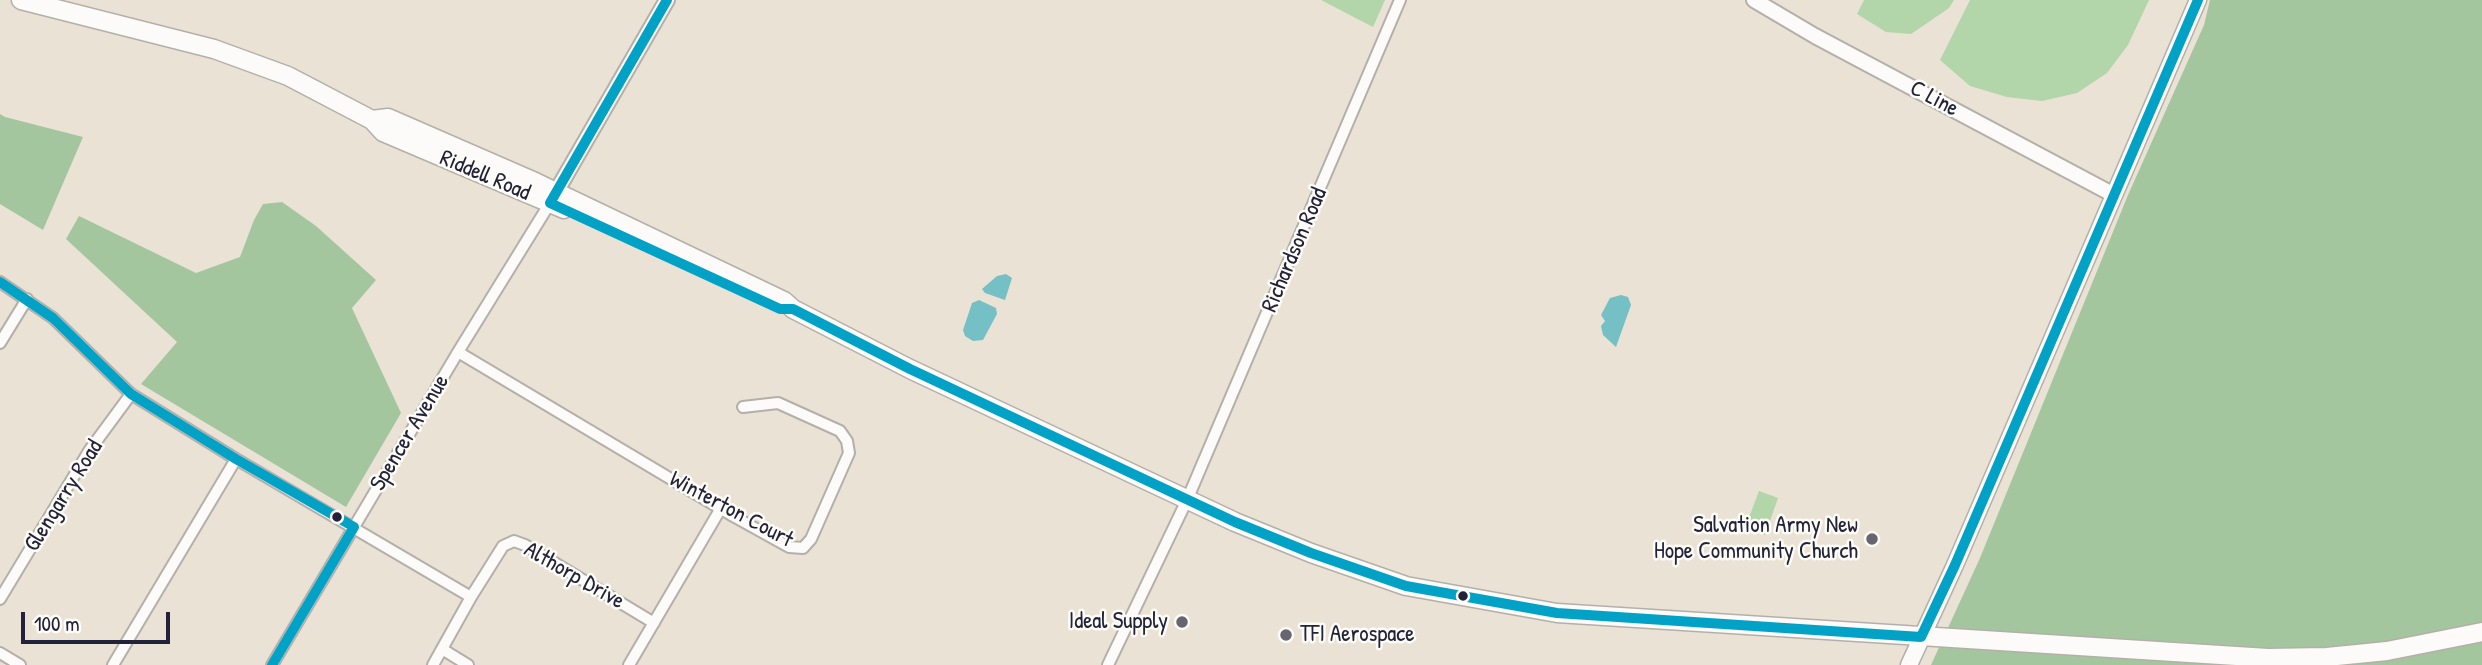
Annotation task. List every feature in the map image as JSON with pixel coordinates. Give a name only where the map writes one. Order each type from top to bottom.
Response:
[{"type":"main road","name":"Riddell Road","points":[[21,0],[214,50],[288,76],[372,120],[388,118],[553,198],[784,301],[793,309],[910,369],[1187,500],[1311,553],[1406,586],[1557,613],[2268,658],[2372,653],[2482,632]]},
{"type":"main road","points":[[1909,665],[1955,565],[2198,0]]},
{"type":"street","points":[[553,198],[667,0]]},
{"type":"street","name":"Richardson Road","points":[[1108,665],[1187,500],[1400,0]]},
{"type":"street","name":"C Line","points":[[1754,0],[1827,43],[2115,195]]},
{"type":"street","name":"Spencer Avenue","points":[[272,665],[553,198]]},
{"type":"street","points":[[0,282],[53,318],[131,394],[471,597]]},
{"type":"street","points":[[0,343],[27,299]]},
{"type":"street","name":"Winterton Court","points":[[458,352],[789,547],[803,548],[811,539],[849,453],[848,441],[840,431],[778,403],[743,407]]},
{"type":"street","name":"Glengarry Road","points":[[0,599],[89,451],[131,394]]},
{"type":"street","points":[[113,665],[236,459]]},
{"type":"street","points":[[629,665],[721,508]]},
{"type":"street","name":"Althorp Drive","points":[[433,665],[503,546],[514,541],[525,545],[654,623]]},
{"type":"street","points":[[442,649],[468,665]]},
{"type":"street","points":[[0,653],[20,665]]},
{"type":"green space","points":[[1321,0],[1385,0],[1373,27]]},
{"type":"green space","points":[[1864,0],[1954,0],[1949,8],[1911,34],[1886,32],[1857,14]]},
{"type":"green space","points":[[1970,0],[2149,0],[2128,45],[2107,73],[2077,93],[2042,101],[2007,97],[1970,86],[1940,60]]},
{"type":"green space","points":[[2210,0],[2482,0],[2482,665],[1931,665],[1980,558],[2128,195],[2204,25]]},
{"type":"green space","points":[[0,114],[83,137],[43,230],[0,204]]},
{"type":"green space","points":[[282,202],[316,226],[376,280],[352,308],[401,413],[346,507],[141,384],[177,342],[66,239],[79,216],[196,273],[240,257],[263,204]]},
{"type":"green space","points":[[1759,491],[1778,498],[1765,535],[1745,528]]},
{"type":"water","points":[[1006,274],[1012,278],[1005,300],[985,293],[982,289],[997,276]]},
{"type":"water","points":[[1621,295],[1628,297],[1631,305],[1616,347],[1603,335],[1601,326],[1605,321],[1601,315],[1610,298]]},
{"type":"water","points":[[979,300],[996,308],[997,314],[983,340],[973,341],[965,336],[963,330],[972,303]]},
{"type":"transit line","points":[[667,0],[550,203],[780,309],[793,309],[910,369],[1235,522],[1311,553],[1406,586],[1557,613],[1921,637],[1955,565],[2198,0]]},
{"type":"transit line","points":[[0,282],[53,318],[131,394],[354,527],[272,665]]},
{"type":"place","name":"Salvation Army New Hope Community Church","points":[[1872,539]]},
{"type":"place","name":"Ideal Supply","points":[[1182,622]]},
{"type":"place","name":"TFI Aerospace","points":[[1286,635]]}]
